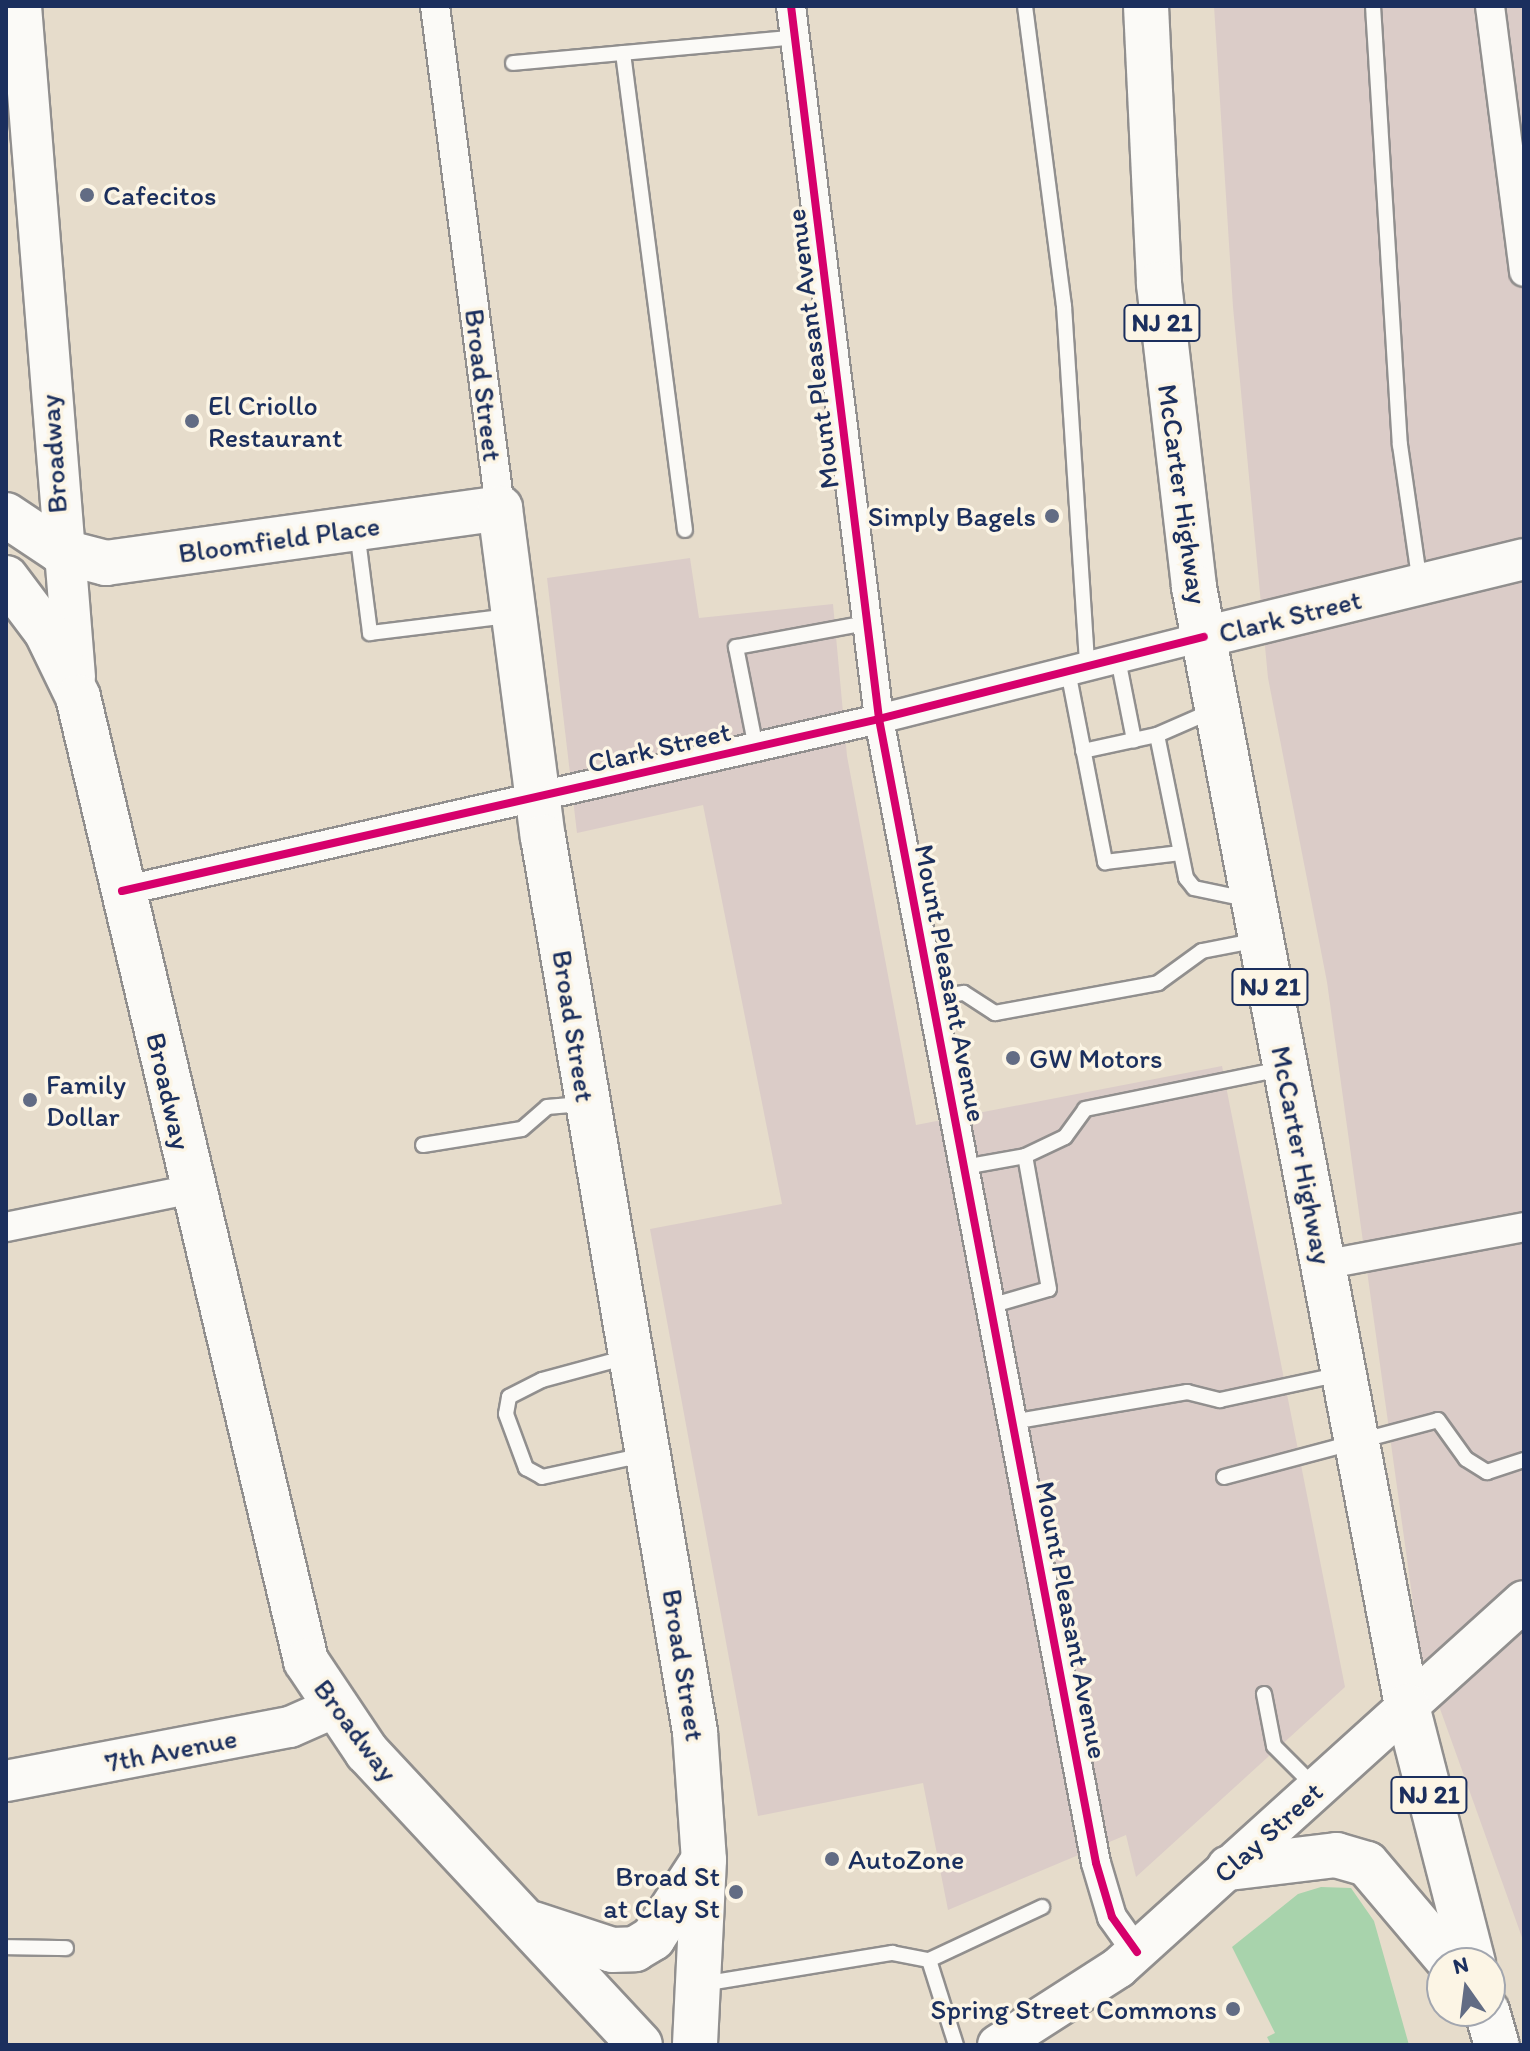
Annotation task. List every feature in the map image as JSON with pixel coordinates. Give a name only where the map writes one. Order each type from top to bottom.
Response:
[{"type":"main road","name":"Broadway","points":[[21,6],[60,551],[78,697],[299,1641],[333,1708],[640,2045]]},
{"type":"main road","name":"McCarter Highway","points":[[1146,6],[1167,371],[1204,637],[1407,1706],[1469,1947]]},
{"type":"main road","name":"Bloomfield Place","points":[[60,551],[122,562],[500,508]]},
{"type":"main road","name":"Broad Street","points":[[500,508],[537,798],[695,1732],[704,1860],[695,2045]]},
{"type":"main road","points":[[6,515],[60,551]]},
{"type":"main road","name":"Clark Street","points":[[1204,637],[1524,559]]},
{"type":"main road","points":[[6,578],[46,631],[78,697]]},
{"type":"main road","name":"Clay Street","points":[[998,2045],[1137,1952],[1523,1604]]},
{"type":"main road","name":"7th Avenue","points":[[6,1781],[271,1732],[333,1708]]},
{"type":"main road","points":[[1229,1868],[1321,1856],[1360,1860],[1389,1881],[1439,1947]]},
{"type":"main road","points":[[527,1922],[612,1950],[635,1949],[653,1938],[704,1860]]},
{"type":"street","name":"Broad Street","points":[[435,6],[500,508]]},
{"type":"street","name":"Mount Pleasant Avenue","points":[[791,6],[879,719],[1101,1884],[1112,1917],[1137,1952]]},
{"type":"street","points":[[1490,6],[1524,272]]},
{"type":"street","name":"Clark Street","points":[[122,891],[756,748],[1204,637]]},
{"type":"street","points":[[6,1227],[192,1189]]},
{"type":"street","points":[[1323,1265],[1524,1227]]},
{"type":"lane","points":[[1025,6],[1064,306],[1077,669],[1083,751],[1105,862],[1180,853]]},
{"type":"lane","points":[[1373,6],[1400,445],[1420,584]]},
{"type":"lane","points":[[513,63],[796,37]]},
{"type":"lane","points":[[623,53],[685,530]]},
{"type":"lane","points":[[356,528],[370,633],[514,616]]},
{"type":"lane","points":[[756,748],[736,647],[867,623]]},
{"type":"lane","points":[[1118,659],[1134,740]]},
{"type":"lane","points":[[1083,751],[1157,735],[1217,708]]},
{"type":"lane","points":[[1157,735],[1180,853],[1194,888],[1258,920]]},
{"type":"lane","points":[[931,998],[964,993],[995,1013],[1158,983],[1202,951],[1258,920]]},
{"type":"lane","points":[[964,1167],[1025,1156],[1065,1137],[1085,1109],[1286,1068]]},
{"type":"lane","points":[[423,1145],[522,1129],[547,1107],[587,1103]]},
{"type":"lane","points":[[990,1306],[1049,1289],[1025,1156]]},
{"type":"lane","points":[[631,1356],[542,1380],[509,1397],[506,1414],[526,1468],[542,1477],[648,1454]]},
{"type":"lane","points":[[1012,1422],[1187,1392],[1220,1400],[1344,1374]]},
{"type":"lane","points":[[1224,1477],[1438,1420],[1466,1459],[1487,1472],[1524,1460]]},
{"type":"lane","points":[[1264,1694],[1274,1746],[1317,1789]]},
{"type":"lane","points":[[698,1984],[892,1953],[929,1960],[1042,1907]]},
{"type":"lane","points":[[6,1947],[66,1948]]},
{"type":"lane","points":[[929,1960],[956,2045]]},
{"type":"shaded area","points":[[1214,6],[1524,6],[1524,1943],[1420,1653],[1327,982],[1268,678],[1233,307]]},
{"type":"shaded area","points":[[690,558],[699,618],[833,604],[847,756],[916,1125],[1222,1066],[1345,1687],[1136,1877],[1126,1835],[948,1910],[923,1783],[758,1816],[650,1229],[782,1204],[703,805],[577,833],[547,578]]},
{"type":"green space","points":[[1321,1887],[1351,1888],[1374,1921],[1409,2045],[1271,2045],[1267,2037],[1275,2033],[1232,1947],[1298,1894]]},
{"type":"cycle path","points":[[791,6],[879,719],[1096,1863],[1112,1917],[1137,1952]]},
{"type":"cycle path","points":[[122,891],[879,719],[1204,637]]},
{"type":"place","name":"Cafecitos","points":[[87,195]]},
{"type":"place","name":"El Criollo Restaurant","points":[[192,421]]},
{"type":"place","name":"Simply Bagels","points":[[1052,516]]},
{"type":"place","name":"GW Motors","points":[[1013,1058]]},
{"type":"place","name":"Family Dollar","points":[[30,1100]]},
{"type":"place","name":"AutoZone","points":[[832,1859]]},
{"type":"place","name":"Broad St at Clay St","points":[[736,1892]]},
{"type":"place","name":"Spring Street Commons","points":[[1233,2009]]}]
